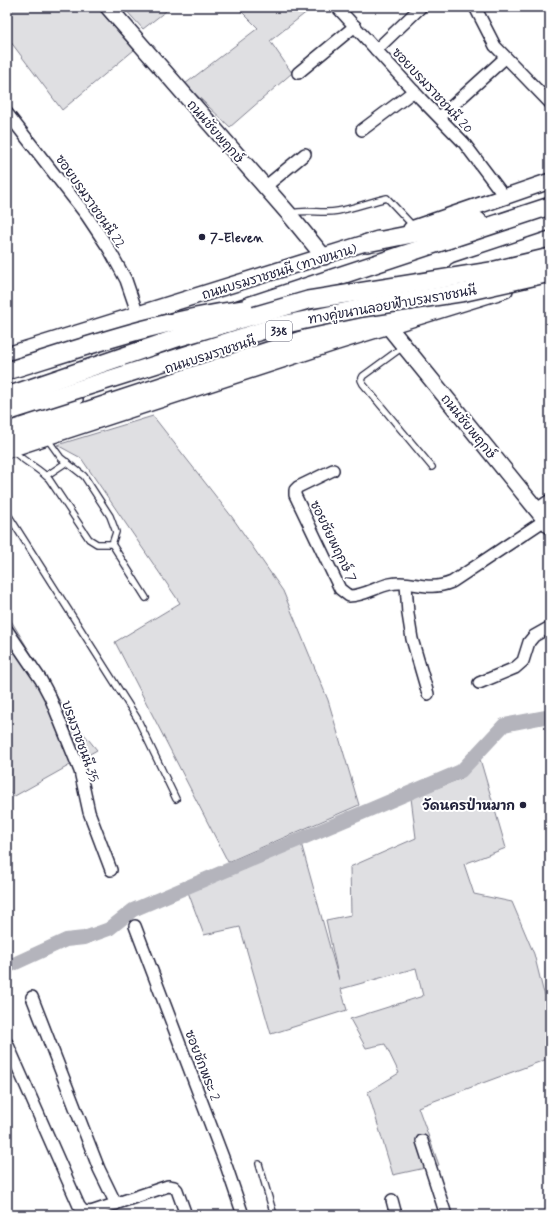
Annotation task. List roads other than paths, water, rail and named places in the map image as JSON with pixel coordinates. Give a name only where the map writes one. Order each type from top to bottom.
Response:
[{"type":"main road","name":"ถนนชัยพฤกษ์","points":[[108,7],[288,213],[324,257]]},
{"type":"main road","name":"ถนนบรมราชชนนี (ทางขนาน)","points":[[7,355],[324,257],[550,181]]},
{"type":"main road","points":[[367,243],[548,207]]},
{"type":"main road","name":"338","points":[[7,383],[351,273],[548,207]]},
{"type":"main road","name":"ถนนบรมราชชนนี","points":[[7,422],[550,240]]},
{"type":"main road","points":[[506,290],[550,251]]},
{"type":"main road","name":"ทางคู่ขนานลอยฟ้าบรมราชชนนี","points":[[7,396],[211,328],[308,300],[491,271],[550,257]]},
{"type":"main road","name":"ทางคู่ขนานลอยฟ้าบรมราชชนนี","points":[[7,412],[277,326],[319,315],[481,289],[550,273]]},
{"type":"main road","name":"338","points":[[8,445],[46,437],[388,326],[550,276]]},
{"type":"main road","points":[[8,445],[426,299]]},
{"type":"main road","points":[[7,371],[137,330],[182,318],[308,300]]},
{"type":"main road","name":"ถนนชัยพฤกษ์","points":[[388,326],[544,519]]},
{"type":"street","name":"ซอยบรมราชชนนี 20","points":[[337,7],[468,148],[504,196]]},
{"type":"street","points":[[376,50],[421,7]]},
{"type":"street","points":[[475,7],[488,35],[505,58],[549,101]]},
{"type":"street","points":[[298,72],[355,26]]},
{"type":"street","points":[[440,117],[505,58]]},
{"type":"street","points":[[362,130],[414,91]]},
{"type":"street","name":"ซอยบรมราชชนนี 22","points":[[7,113],[83,210],[109,249],[126,280],[138,314]]},
{"type":"street","points":[[265,187],[305,154]]},
{"type":"street","name":"ซอยชัยพฤกษ์ 7","points":[[333,470],[295,490],[340,589],[345,594],[355,596],[389,584],[406,584],[432,588],[452,582],[544,519],[550,500]]},
{"type":"street","points":[[406,584],[408,614],[412,639],[428,694]]},
{"type":"street","points":[[479,684],[515,668],[522,662],[529,642],[534,636],[550,627]]},
{"type":"street","name":"บรมราชชนนี 35","points":[[7,630],[41,680],[50,697],[80,771],[90,812],[111,870]]},
{"type":"street","name":"ซอยชักพระ 2","points":[[135,926],[227,1168],[243,1215]]},
{"type":"street","points":[[32,997],[97,1162],[111,1209]]},
{"type":"street","points":[[7,1043],[79,1206],[83,1211],[87,1212],[111,1209],[170,1186],[177,1190],[186,1215]]},
{"type":"street","points":[[422,1141],[446,1215]]},
{"type":"street","points":[[392,1200],[396,1215]]},
{"type":"lane","points":[[288,213],[305,210],[338,211],[387,198],[414,228]]},
{"type":"lane","points":[[404,346],[363,376],[362,380],[363,384],[432,467]]},
{"type":"lane","points":[[46,437],[55,452],[84,476],[110,516],[116,532],[112,544]]},
{"type":"lane","points":[[8,445],[21,459],[46,476],[62,496],[89,539],[97,544],[112,544]]},
{"type":"lane","points":[[46,476],[67,462]]},
{"type":"lane","points":[[7,513],[137,718],[176,799]]},
{"type":"lane","points":[[112,544],[146,598]]},
{"type":"lane","points":[[259,1164],[274,1215]]},
{"type":"waterway","points":[[7,967],[66,940],[84,938],[109,929],[133,910],[461,771],[504,725],[550,716]]},
{"type":"place","name":"7-Eleven","points":[[202,237]]},
{"type":"place","name":"วัดนครป่าหมาก","points":[[523,805]]}]
